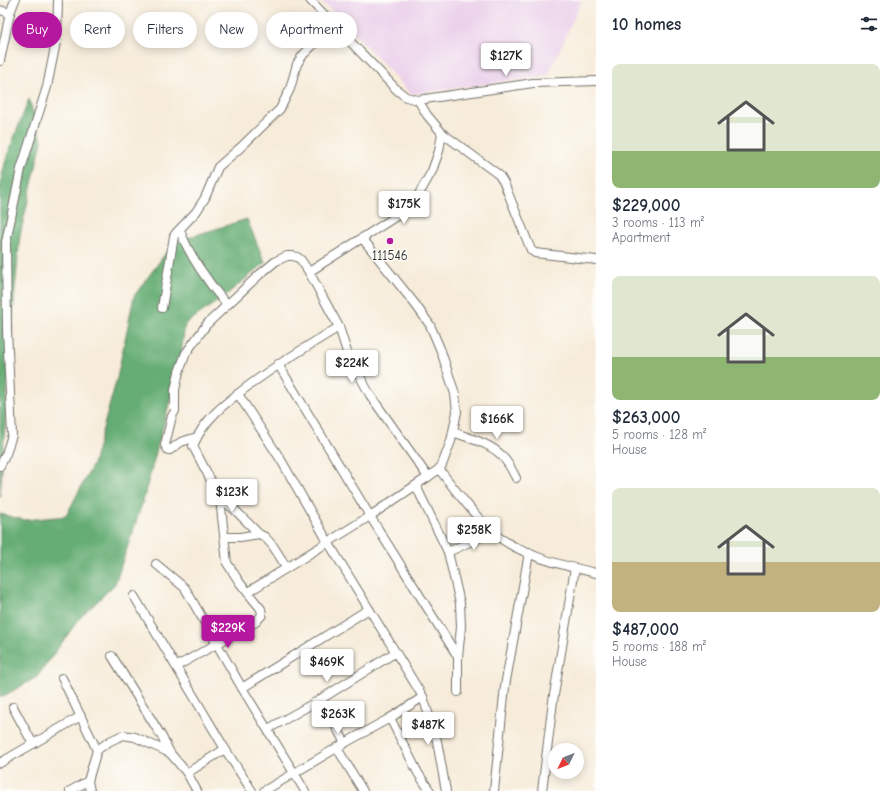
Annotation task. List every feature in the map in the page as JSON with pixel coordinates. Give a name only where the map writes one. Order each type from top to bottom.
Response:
[{"type":"street","points":[[0,61],[10,13],[15,0]]},
{"type":"street","points":[[0,466],[6,454],[12,435],[7,330],[6,242],[21,169],[47,87],[57,36],[58,0]]},
{"type":"street","points":[[310,0],[322,12]]},
{"type":"street","points":[[0,10],[10,13]]},
{"type":"street","points":[[162,308],[174,236],[196,212],[205,198],[218,167],[280,109],[290,89],[297,64],[310,48]]},
{"type":"street","points":[[356,48],[397,90],[406,96],[418,100],[533,83],[596,81]]},
{"type":"street","points":[[418,100],[427,115],[442,133],[502,179],[531,250],[535,253],[596,260]]},
{"type":"street","points":[[309,272],[398,217],[412,204],[432,171],[439,151],[442,133]]},
{"type":"street","points":[[180,230],[186,245],[215,290],[227,305]]},
{"type":"street","points":[[248,592],[428,478],[439,469],[453,432],[457,412],[456,394],[430,325],[416,304],[362,238]]},
{"type":"street","points":[[197,437],[181,442],[170,450],[168,450],[165,445],[172,416],[175,411],[175,390],[179,372],[186,353],[207,324],[260,274],[276,261],[287,256],[297,257],[309,272],[339,327],[347,352],[363,383],[428,478]]},
{"type":"street","points":[[286,568],[273,546],[234,509],[220,498],[193,446],[197,437],[210,419],[224,404],[278,364],[339,327]]},
{"type":"street","points":[[278,364],[458,657]]},
{"type":"street","points":[[238,394],[281,460],[328,542],[422,697],[437,741],[446,791]]},
{"type":"street","points":[[453,432],[485,444],[497,452],[506,460],[516,478]]},
{"type":"street","points":[[439,469],[461,498],[491,532],[512,546],[528,553],[596,573]]},
{"type":"street","points":[[416,486],[448,552],[460,603],[461,627],[458,657],[458,692]]},
{"type":"street","points":[[177,666],[256,622],[262,615],[261,609],[240,583],[227,563],[220,498]]},
{"type":"street","points":[[448,552],[491,532]]},
{"type":"street","points":[[225,537],[240,537],[259,534]]},
{"type":"street","points":[[494,791],[505,686],[528,553]]},
{"type":"street","points":[[156,564],[185,588],[242,688],[305,791]]},
{"type":"street","points":[[542,791],[553,701],[575,568]]},
{"type":"street","points":[[134,596],[177,666],[224,749],[252,791]]},
{"type":"street","points":[[242,688],[369,609]]},
{"type":"street","points":[[268,729],[321,699],[396,652]]},
{"type":"street","points":[[112,656],[162,737],[170,753],[187,773],[196,791]]},
{"type":"street","points":[[62,678],[97,750]]},
{"type":"street","points":[[264,791],[390,718],[422,697]]},
{"type":"street","points":[[321,699],[345,743]]},
{"type":"street","points":[[13,707],[34,744]]},
{"type":"street","points":[[0,763],[81,716]]},
{"type":"street","points":[[390,718],[418,773],[430,791]]},
{"type":"street","points":[[90,791],[88,781],[97,750],[110,741],[123,735],[135,737],[170,753]]},
{"type":"street","points":[[337,748],[363,791]]},
{"type":"street","points":[[187,773],[224,749]]},
{"type":"street","points":[[70,791],[88,781]]},
{"type":"shaded area","points":[[320,0],[582,0],[548,76],[411,94],[357,36],[357,12],[333,12]]},
{"type":"green space","points":[[29,99],[42,141],[20,235],[11,335],[0,498],[0,183],[7,156]]},
{"type":"green space","points":[[247,219],[265,263],[221,299],[185,324],[180,363],[143,501],[115,584],[79,619],[37,677],[0,698],[0,514],[25,520],[66,516],[93,464],[117,378],[134,296],[174,242]]},
{"type":"place","name":"111546","points":[[390,241]]}]
